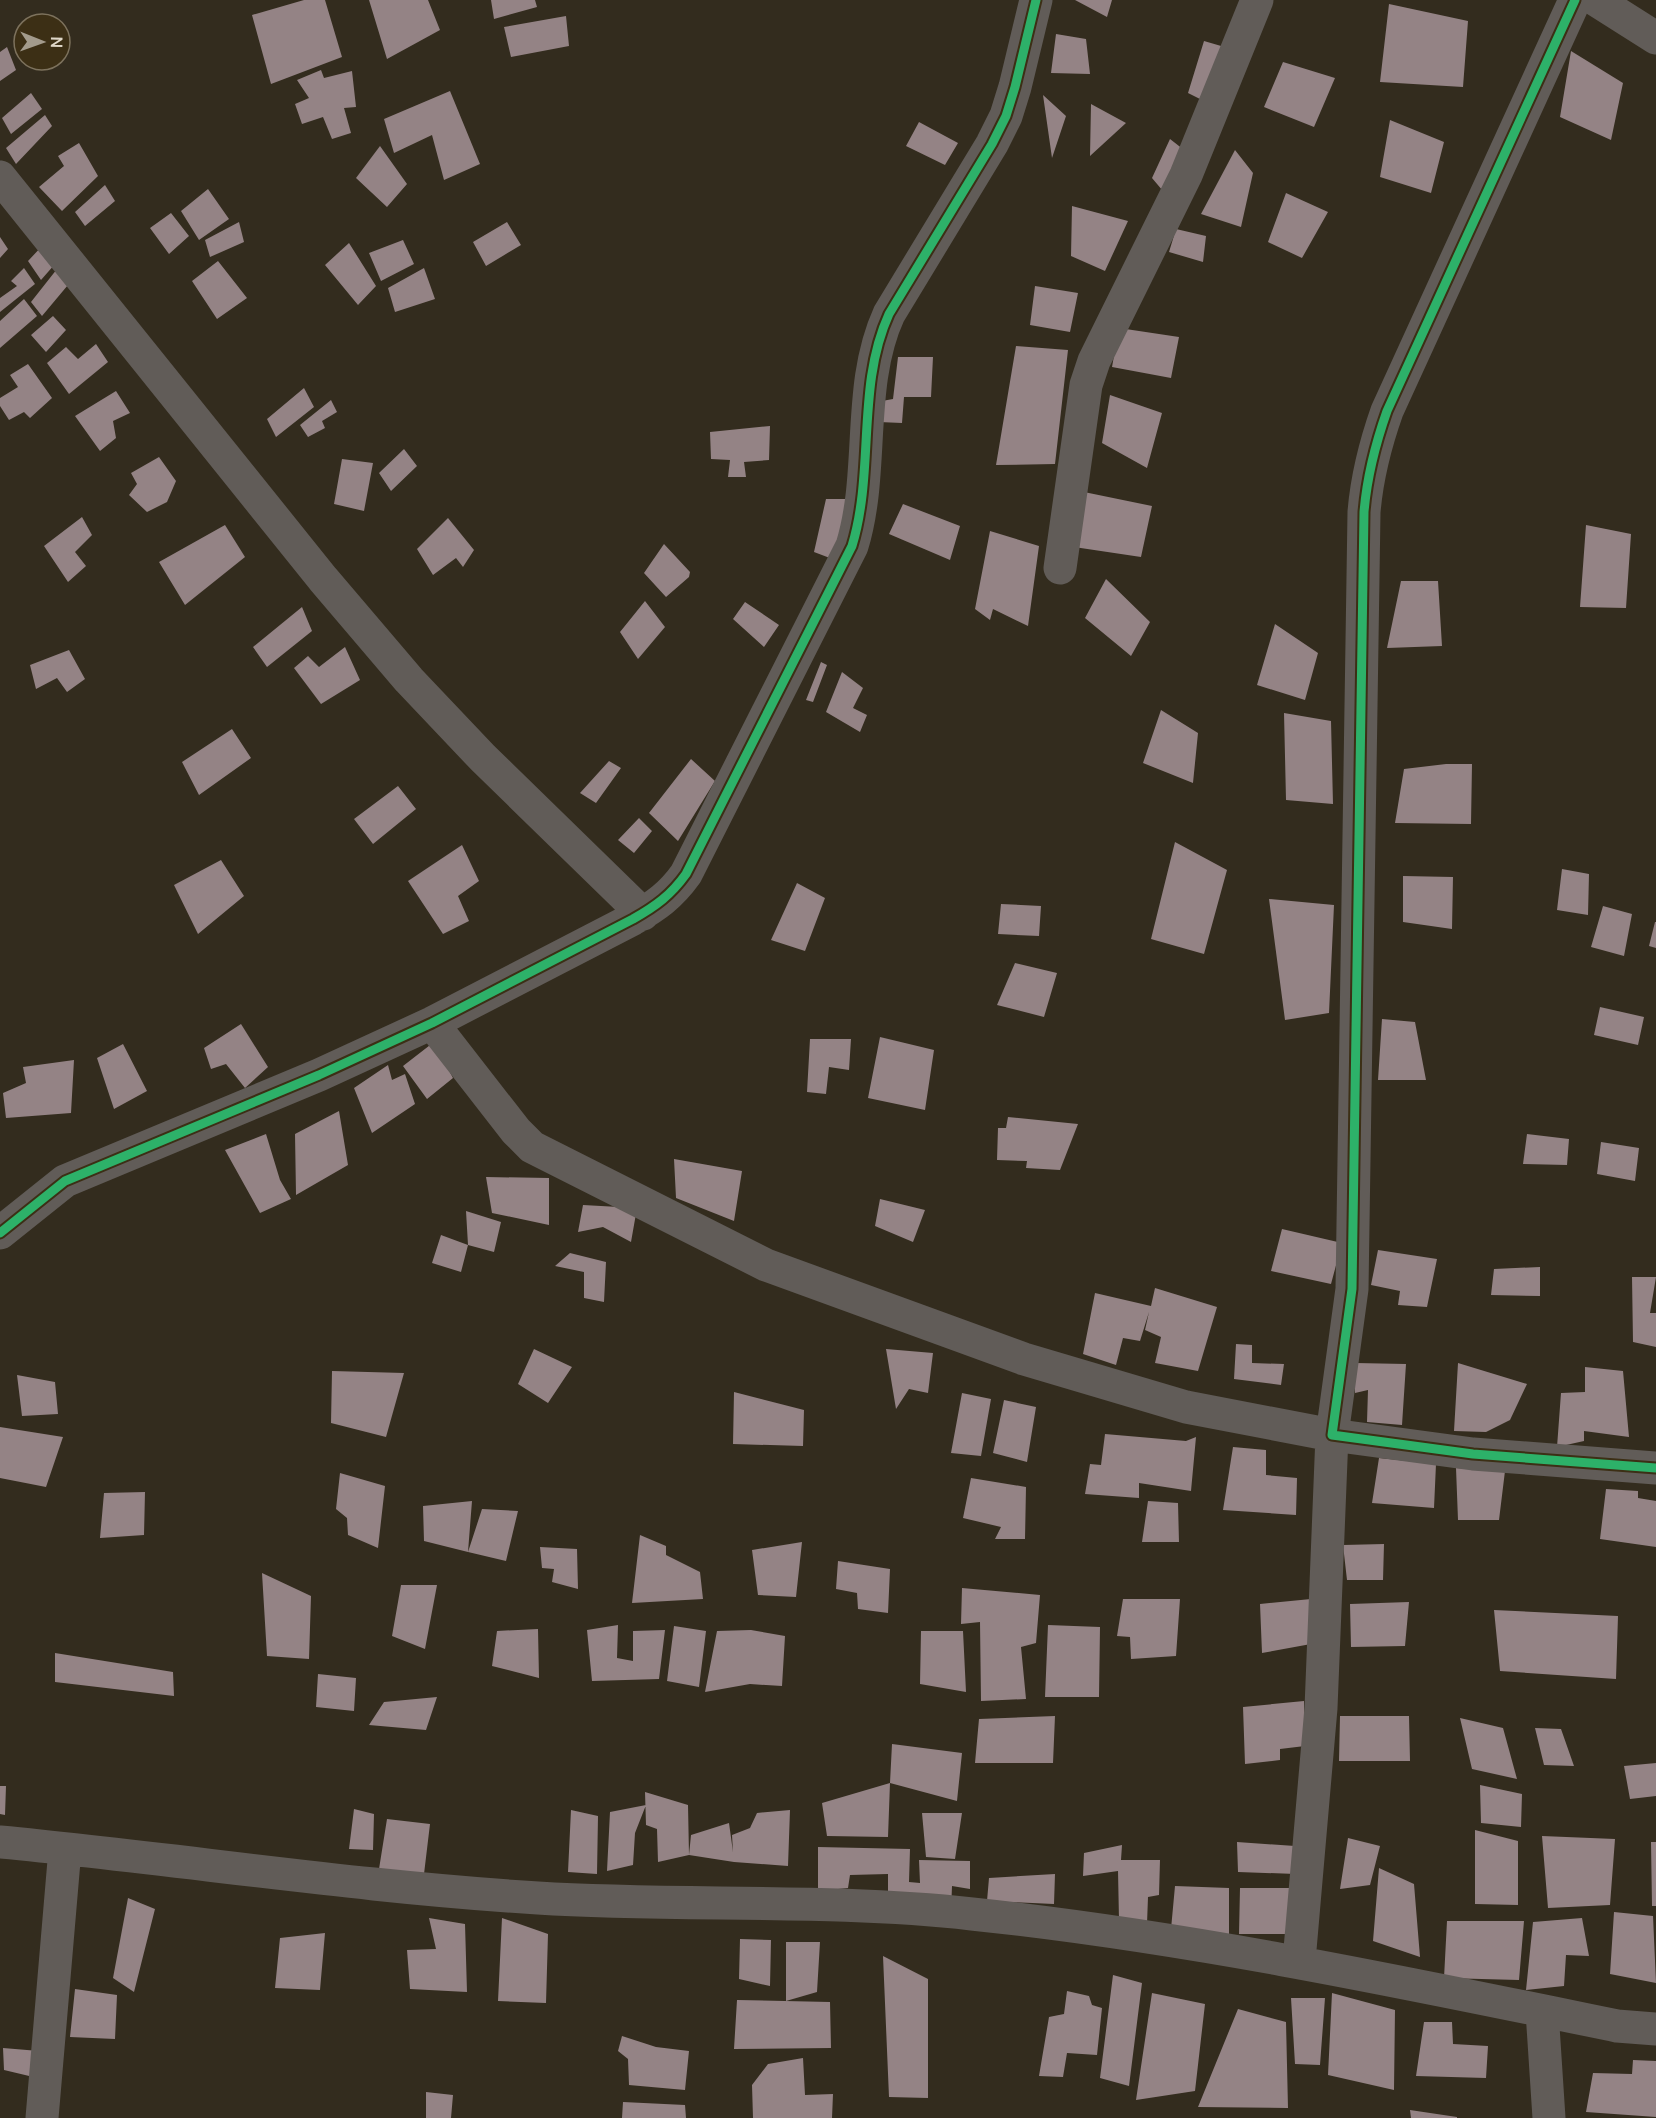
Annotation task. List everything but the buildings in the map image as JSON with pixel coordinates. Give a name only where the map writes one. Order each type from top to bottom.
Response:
[{"type":"street","points":[[0,1233],[65,1181],[319,1075],[432,1023],[643,914],[672,893],[686,874],[852,546],[863,496],[874,364],[880,335],[889,314],[992,144],[1006,116],[1036,0]]},
{"type":"street","points":[[1060,568],[1086,385],[1094,361],[1186,175],[1257,0]]},
{"type":"street","points":[[1299,1961],[1321,1708],[1332,1435],[1352,1289],[1364,512],[1367,479],[1374,447],[1387,411],[1575,0]]},
{"type":"street","points":[[1596,0],[1656,38]]},
{"type":"street","points":[[0,177],[323,579],[402,671],[490,766],[643,914]]},
{"type":"street","points":[[432,1023],[510,1125],[532,1147],[766,1265],[1024,1359],[1186,1407],[1332,1435],[1473,1454],[1656,1468]]},
{"type":"street","points":[[0,1842],[536,1898],[887,1907],[967,1913],[1067,1925],[1299,1961],[1617,2026],[1656,2029]]},
{"type":"street","points":[[42,2118],[65,1849]]},
{"type":"street","points":[[1542,2011],[1549,2118]]},
{"type":"cycle path","points":[[0,1233],[65,1181],[319,1075],[432,1023],[633,919],[662,900],[675,888],[686,874],[852,546],[863,488],[869,399],[879,342],[889,314],[992,144],[1006,116],[1036,0]]},
{"type":"cycle path","points":[[1575,0],[1387,411],[1369,473],[1364,512],[1352,1289],[1332,1435],[1473,1454],[1656,1468]]}]
